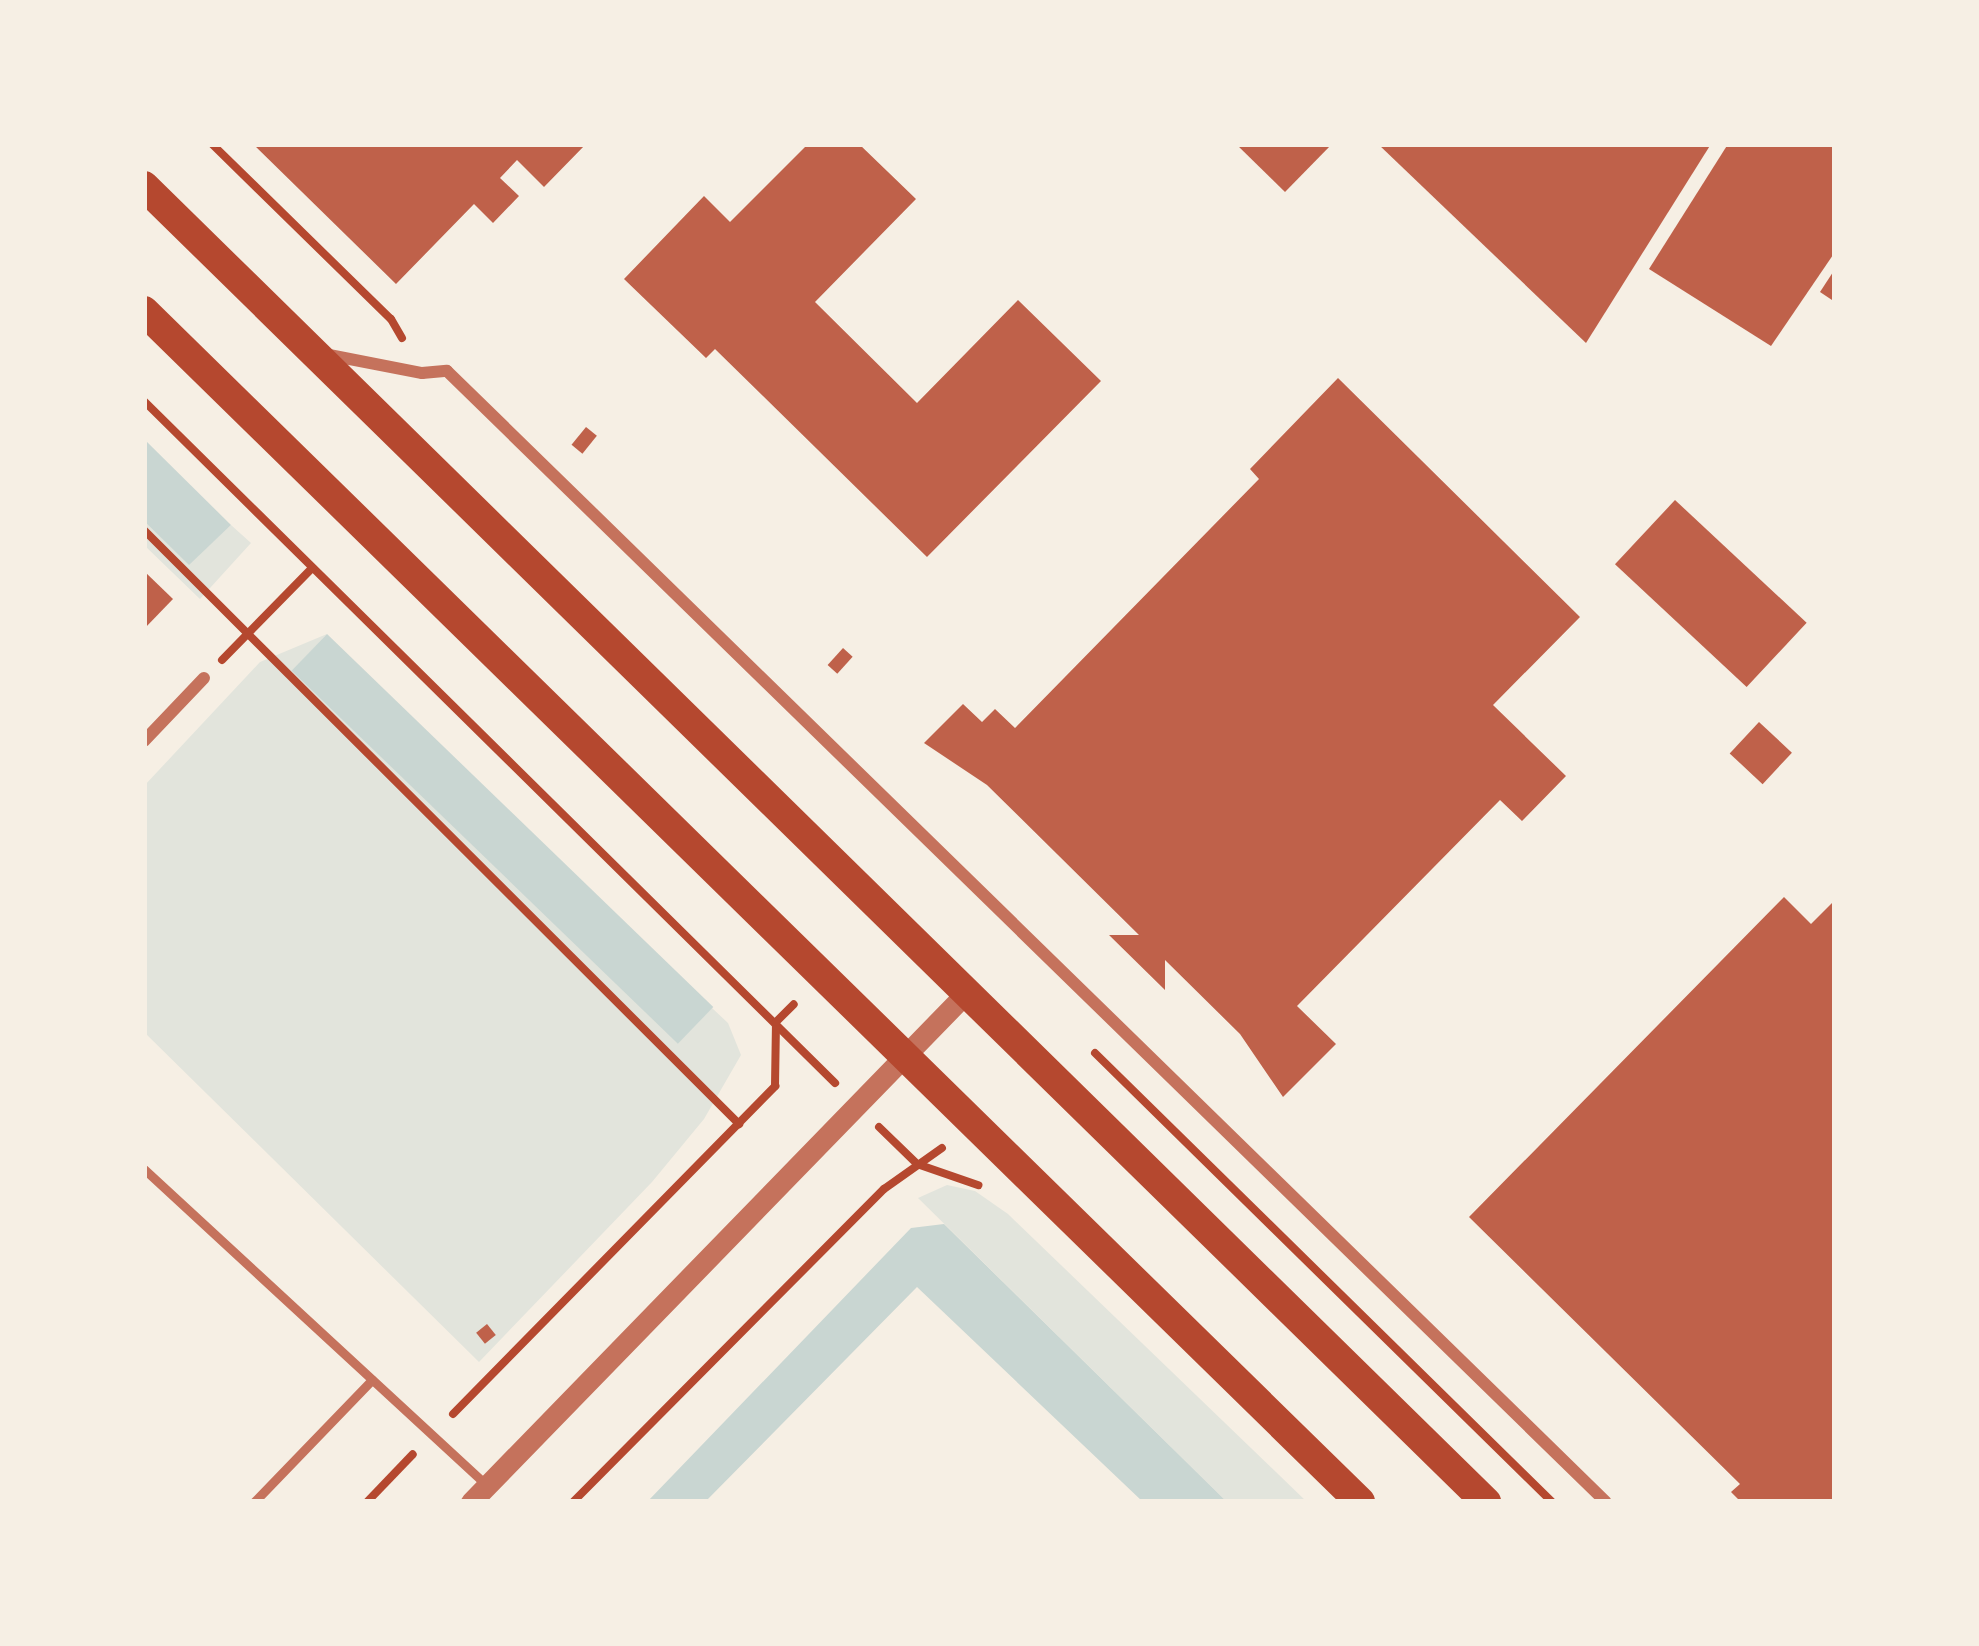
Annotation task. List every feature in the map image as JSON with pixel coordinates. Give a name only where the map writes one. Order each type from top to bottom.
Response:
[{"type":"main road","points":[[144,186],[1486,1502]]},
{"type":"main road","points":[[144,311],[1360,1502]]},
{"type":"street","points":[[308,351],[422,373],[447,371],[1606,1502]]},
{"type":"street","points":[[144,741],[204,678]]},
{"type":"street","points":[[479,1494],[967,994]]},
{"type":"lane","points":[[144,1169],[417,1425],[434,1434],[479,1494]]},
{"type":"lane","points":[[254,1502],[372,1380]]},
{"type":"path","points":[[144,401],[917,1164]]},
{"type":"path","points":[[144,530],[739,1124]]},
{"type":"path","points":[[204,678],[313,568]]},
{"type":"path","points":[[367,1502],[775,1086],[776,1022],[822,976]]},
{"type":"path","points":[[573,1502],[884,1189],[973,1123]]},
{"type":"shaded area","points":[[144,439],[231,525],[189,565],[144,521]]},
{"type":"shaded area","points":[[144,521],[189,564],[231,525],[251,543],[200,599],[144,545]]},
{"type":"shaded area","points":[[327,634],[292,671],[677,1041],[712,1008],[728,1023],[741,1055],[704,1119],[652,1182],[479,1362],[144,1032],[144,786],[260,662]]},
{"type":"shaded area","points":[[327,634],[713,1007],[678,1044],[292,671]]},
{"type":"shaded area","points":[[947,1185],[975,1191],[1008,1214],[1307,1502],[1227,1502],[918,1198]]},
{"type":"shaded area","points":[[944,1224],[1227,1502],[1143,1502],[917,1287],[705,1502],[647,1502],[911,1228]]},
{"type":"building","points":[[253,144],[586,144],[544,187],[517,160],[500,178],[519,196],[493,223],[474,204],[396,284]]},
{"type":"building","points":[[808,144],[859,144],[916,199],[815,302],[917,403],[1018,300],[1101,381],[927,557],[715,349],[706,358],[624,279],[704,196],[730,222]]},
{"type":"building","points":[[1236,144],[1332,144],[1285,192]]},
{"type":"building","points":[[1378,144],[1711,144],[1586,343]]},
{"type":"building","points":[[1728,144],[1835,144],[1835,252],[1771,346],[1649,269]]},
{"type":"building","points":[[1835,269],[1835,302],[1820,292]]},
{"type":"building","points":[[1338,378],[1580,617],[1493,705],[1566,776],[1522,821],[1500,800],[1297,1006],[1336,1044],[1283,1097],[1240,1034],[1165,960],[1165,990],[1109,935],[1139,935],[987,785],[924,743],[963,704],[982,722],[995,709],[1015,728],[1259,479],[1250,469]]},
{"type":"building","points":[[586,427],[597,436],[582,454],[572,445]]},
{"type":"building","points":[[1675,500],[1807,623],[1747,687],[1615,564]]},
{"type":"building","points":[[144,571],[173,599],[144,629]]},
{"type":"building","points":[[843,648],[853,657],[837,674],[828,665]]},
{"type":"building","points":[[1759,722],[1792,753],[1763,784],[1730,753]]},
{"type":"building","points":[[1784,897],[1811,924],[1835,900],[1835,1502],[1741,1502],[1731,1492],[1740,1484],[1469,1217]]},
{"type":"building","points":[[487,1324],[496,1335],[485,1344],[476,1333]]}]
